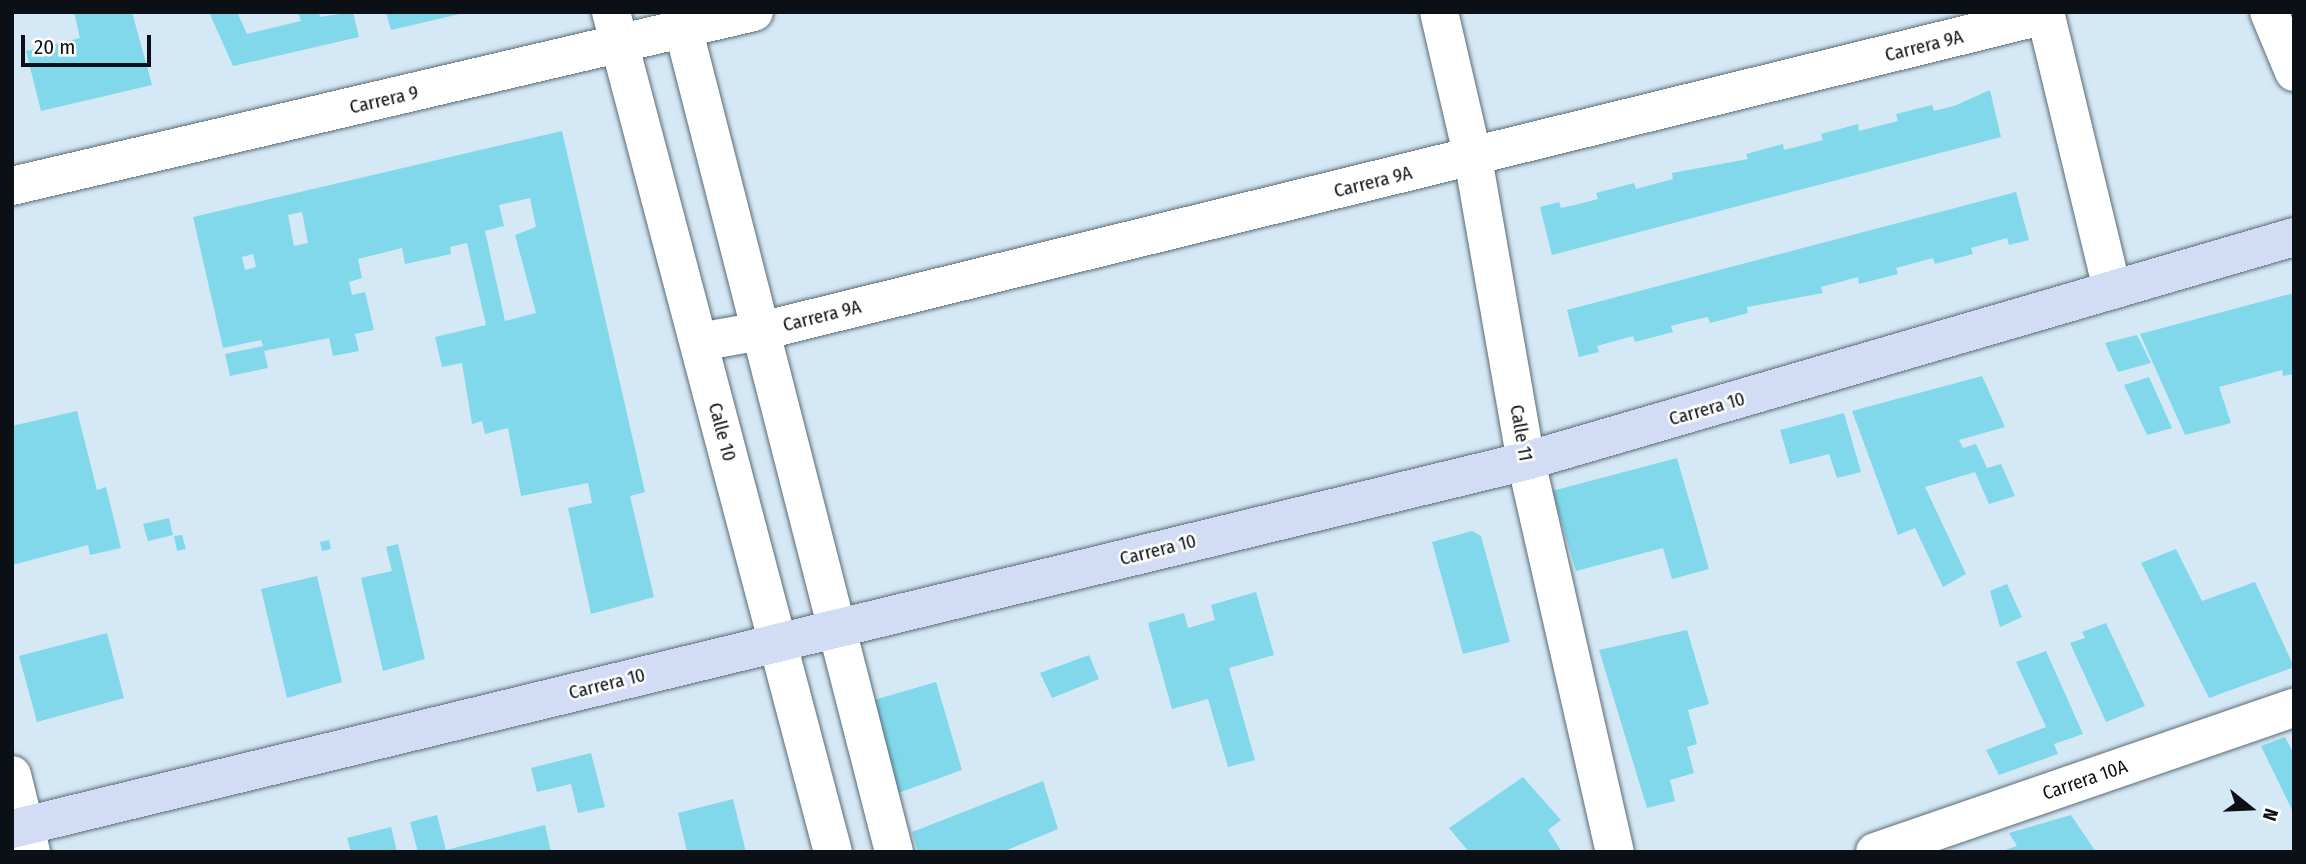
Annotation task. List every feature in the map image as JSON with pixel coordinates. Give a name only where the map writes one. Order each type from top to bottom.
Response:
[{"type":"street","name":"Carrera 9","points":[[12,186],[616,29],[754,12]]},
{"type":"street","name":"Calle 11","points":[[1438,12],[1473,158],[1526,461],[1615,852]]},
{"type":"street","points":[[2269,12],[2294,72]]},
{"type":"street","points":[[2046,14],[2112,290]]},
{"type":"street","name":"Carrera 9A","points":[[699,342],[761,331],[1473,158],[2046,14]]},
{"type":"street","points":[[681,22],[894,852]]},
{"type":"street","name":"Calle 10","points":[[616,29],[833,852]]},
{"type":"street","name":"Carrera 10","points":[[23,835],[778,642],[1526,461],[2294,237]]},
{"type":"street","name":"Carrera 10A","points":[[1875,852],[2294,708]]},
{"type":"street","points":[[12,775],[23,835]]},
{"type":"building","points":[[74,12],[132,12],[152,85],[41,111],[26,51],[80,38]]},
{"type":"building","points":[[209,12],[237,12],[247,34],[301,21],[298,12],[319,12],[320,17],[353,12],[359,37],[233,66]]},
{"type":"building","points":[[386,12],[464,12],[464,13],[391,30]]},
{"type":"building","points":[[1990,90],[2001,137],[1552,255],[1540,207],[1559,202],[1561,208],[1579,204],[1598,199],[1596,193],[1634,183],[1636,189],[1673,179],[1672,173],[1748,159],[1746,154],[1783,144],[1784,150],[1823,140],[1821,134],[1858,124],[1859,131],[1898,121],[1896,114],[1932,105],[1934,111],[1954,106]]},
{"type":"building","points":[[562,131],[645,492],[630,496],[654,597],[591,614],[568,508],[592,503],[588,483],[521,496],[508,428],[485,434],[482,421],[472,424],[462,363],[442,367],[435,337],[486,325],[467,243],[450,247],[451,254],[405,264],[402,248],[358,259],[362,278],[349,282],[352,295],[365,292],[374,330],[355,334],[359,351],[333,356],[329,338],[264,351],[268,368],[230,376],[225,354],[263,346],[261,340],[223,348],[193,217]],"holes":[[[530,198],[536,227],[515,235],[536,313],[505,321],[485,231],[504,226],[499,205]],[[302,212],[308,243],[294,246],[288,215]],[[253,254],[256,267],[245,270],[242,257]]]},
{"type":"building","points":[[2016,192],[2029,240],[2009,245],[2007,238],[1971,248],[1973,254],[1935,264],[1933,258],[1896,268],[1898,274],[1859,284],[1858,277],[1821,287],[1823,293],[1747,307],[1748,313],[1710,323],[1708,317],[1690,321],[1671,326],[1673,332],[1635,342],[1633,336],[1597,346],[1599,352],[1579,357],[1567,310]]},
{"type":"building","points":[[2294,293],[2294,374],[2283,376],[2282,370],[2219,387],[2231,423],[2185,435],[2140,334]]},
{"type":"building","points":[[2137,335],[2151,363],[2118,372],[2105,343]]},
{"type":"building","points":[[1982,376],[2005,427],[1959,440],[1963,448],[1976,444],[1987,468],[2001,464],[2015,496],[1989,504],[1975,472],[1925,487],[1966,574],[1943,587],[1915,528],[1898,535],[1852,411]]},
{"type":"building","points":[[2149,377],[2172,428],[2147,435],[2124,385]]},
{"type":"building","points":[[77,411],[97,490],[106,487],[121,548],[90,555],[88,545],[12,565],[12,426]]},
{"type":"building","points":[[1844,413],[1861,472],[1837,478],[1829,454],[1790,464],[1780,430]]},
{"type":"building","points":[[1677,458],[1709,569],[1672,579],[1663,548],[1576,571],[1552,491]]},
{"type":"building","points":[[169,518],[173,535],[148,541],[143,524]]},
{"type":"building","points":[[1472,531],[1481,536],[1510,642],[1463,654],[1432,542]]},
{"type":"building","points":[[182,535],[186,549],[177,551],[174,536]]},
{"type":"building","points":[[329,540],[331,549],[322,551],[320,542]]},
{"type":"building","points":[[398,544],[425,659],[383,671],[361,578],[392,571],[386,547]]},
{"type":"building","points":[[2176,549],[2202,601],[2255,582],[2294,667],[2209,698],[2141,563]]},
{"type":"building","points":[[317,576],[342,682],[287,698],[261,589]]},
{"type":"building","points":[[2007,584],[2022,617],[2000,627],[1990,591]]},
{"type":"building","points":[[1256,592],[1274,655],[1229,668],[1255,760],[1228,767],[1208,699],[1172,709],[1148,623],[1184,613],[1188,628],[1215,620],[1211,605]]},
{"type":"building","points":[[2106,623],[2145,706],[2106,722],[2070,643],[2085,638],[2082,632]]},
{"type":"building","points":[[1687,630],[1709,704],[1688,710],[1697,744],[1687,747],[1694,773],[1670,780],[1675,801],[1647,808],[1599,650]]},
{"type":"building","points":[[107,633],[124,698],[37,722],[19,656]]},
{"type":"building","points":[[2046,651],[2083,734],[2054,744],[2058,754],[1999,775],[1986,750],[2046,727],[2016,662]]},
{"type":"building","points":[[1089,655],[1099,679],[1052,698],[1040,673]]},
{"type":"building","points":[[936,682],[962,770],[898,793],[874,700]]},
{"type":"building","points":[[2285,737],[2294,754],[2292,810],[2261,746]]},
{"type":"building","points":[[591,753],[605,807],[578,813],[571,784],[537,792],[531,768]]},
{"type":"building","points":[[1523,777],[1561,820],[1548,830],[1562,852],[1469,852],[1449,828]]},
{"type":"building","points":[[1043,781],[1058,829],[1002,852],[918,852],[912,832]]},
{"type":"building","points":[[733,799],[746,852],[687,852],[678,813]]},
{"type":"building","points":[[437,815],[446,850],[545,825],[551,852],[418,852],[410,822]]},
{"type":"building","points":[[2071,815],[2096,852],[1999,852],[2017,846],[2009,833]]},
{"type":"building","points":[[391,827],[397,852],[351,852],[347,838]]}]
